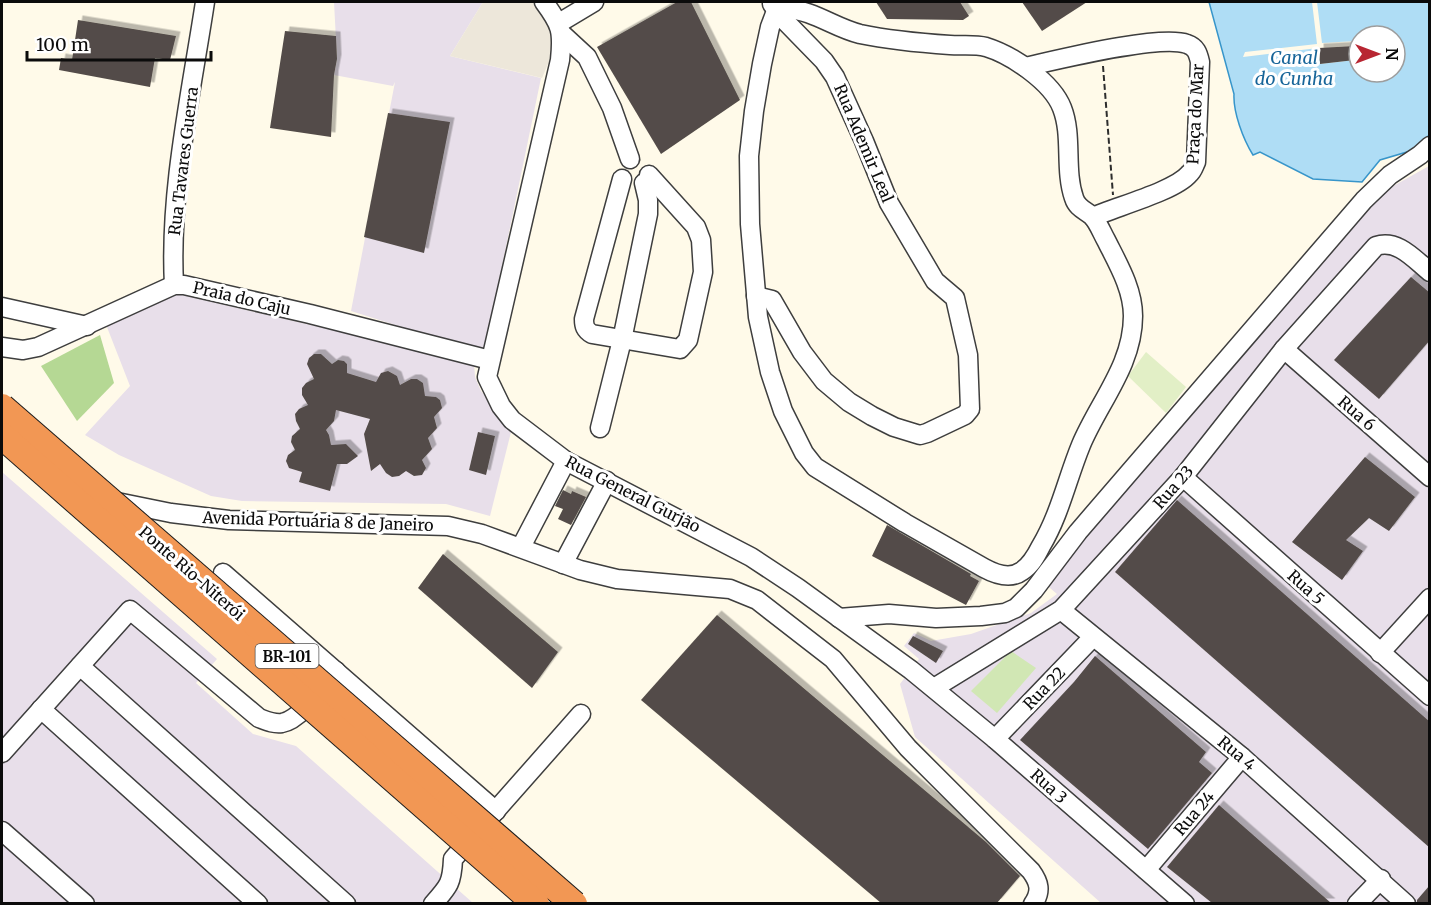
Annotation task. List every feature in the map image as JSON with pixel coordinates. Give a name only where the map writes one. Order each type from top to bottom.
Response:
[{"type":"highway","name":"Ponte Rio-Niterói","points":[[2,407],[574,903]]},
{"type":"highway","name":"Ponte Rio-Niterói","points":[[2,436],[536,903]]},
{"type":"street","name":"Rua Tavares Guerra","points":[[174,285],[172,257],[180,164],[205,2]]},
{"type":"street","points":[[544,2],[560,28],[587,57],[612,108],[630,159]]},
{"type":"street","points":[[560,28],[594,2]]},
{"type":"street","points":[[774,6],[796,10],[859,34],[919,42],[986,47],[1035,74],[1062,107],[1067,127],[1074,200],[1078,206],[1093,217],[1126,282],[1133,316],[1125,360],[1080,448],[1053,526],[1031,564],[1020,573],[1007,576],[995,574],[905,524],[828,476],[810,462],[783,411],[770,372],[758,317],[750,224],[749,156],[753,111],[774,6]]},
{"type":"street","name":"Rua Ademir Leal","points":[[756,296],[772,300],[802,352],[824,381],[849,402],[894,427],[914,434],[927,434],[968,412],[970,401],[967,376],[968,355],[955,298],[935,281],[889,203],[835,77],[824,61],[774,6]]},
{"type":"street","name":"Rua General Gurjão","points":[[560,28],[560,60],[487,377],[501,406],[512,420],[566,461],[752,557],[911,670]]},
{"type":"street","name":"Praça do Mar","points":[[1025,67],[1102,51],[1174,42],[1195,48],[1200,62],[1196,162],[1191,172],[1160,191],[1093,217]]},
{"type":"street","points":[[839,618],[889,614],[936,618],[981,616],[1005,613],[1016,608],[1034,590],[1078,532],[1364,200],[1390,175],[1430,146]]},
{"type":"street","points":[[600,428],[622,340],[648,214],[646,179],[649,170],[644,162],[635,158],[625,162],[621,170],[622,179],[584,318],[587,332],[592,334],[622,340],[674,350],[680,349],[688,340],[704,272],[701,240],[696,226],[646,179]]},
{"type":"street","points":[[622,179],[625,183],[635,187],[646,179]]},
{"type":"street","name":"Rua 23","points":[[934,688],[1061,610],[1183,477],[1284,350],[1376,246],[1386,243],[1398,246],[1430,272]]},
{"type":"street","name":"Praia do Caju","points":[[2,347],[23,350],[38,347],[174,285],[194,286],[490,360]]},
{"type":"street","points":[[2,307],[87,326]]},
{"type":"street","name":"Rua 6","points":[[1284,350],[1430,477]]},
{"type":"street","name":"Avenida Portuária 8 de Janeiro","points":[[2,415],[99,499],[171,513],[229,520],[448,526],[483,534],[563,564],[617,579],[730,589],[757,600],[833,659],[908,748],[1032,871],[1039,883],[1038,897],[1033,903]]},
{"type":"street","points":[[521,547],[566,461]]},
{"type":"street","name":"Rua 5","points":[[1183,477],[1430,696]]},
{"type":"street","points":[[563,564],[607,481]]},
{"type":"street","points":[[223,573],[496,811]]},
{"type":"street","points":[[1380,653],[1430,598]]},
{"type":"street","points":[[2,753],[130,610],[259,718],[271,723],[284,723],[298,716],[336,671]]},
{"type":"street","name":"Rua 4","points":[[1061,610],[1242,757],[1406,903]]},
{"type":"street","name":"Rua 22","points":[[995,739],[1093,638]]},
{"type":"street","points":[[80,666],[346,903]]},
{"type":"street","name":"Rua 3","points":[[911,670],[995,739],[1185,903]]},
{"type":"street","points":[[41,710],[258,903]]},
{"type":"street","points":[[434,903],[452,879],[453,859],[581,714]]},
{"type":"street","name":"Rua 24","points":[[1146,870],[1242,757]]},
{"type":"street","points":[[2,831],[85,903]]},
{"type":"street","points":[[1357,903],[1381,879]]},
{"type":"path","points":[[1102,51],[1114,208]]},
{"type":"shaded area","points":[[334,2],[483,2],[450,56],[541,78],[484,353],[351,311],[395,82],[393,86],[334,75],[337,59]]},
{"type":"shaded area","points":[[483,2],[534,2],[551,23],[553,52],[542,78],[450,56]]},
{"type":"shaded area","points":[[1429,166],[1429,903],[1101,903],[915,737],[900,684],[919,659],[904,646],[914,633],[931,641],[971,634],[1031,613],[1057,594],[1043,582],[1379,194]]},
{"type":"shaded area","points":[[178,294],[474,363],[475,377],[481,391],[512,428],[490,516],[446,504],[242,501],[211,496],[119,455],[85,435],[130,386],[105,322]]},
{"type":"shaded area","points":[[2,472],[217,659],[196,683],[253,734],[296,746],[473,903],[2,903]]},
{"type":"green space","points":[[100,335],[114,383],[77,421],[41,366]]},
{"type":"green space","points":[[1146,352],[1186,387],[1166,413],[1128,376]]},
{"type":"green space","points":[[1011,651],[1036,668],[997,713],[971,691]]},
{"type":"water","name":"Canal do Cunha","points":[[1209,2],[1429,2],[1429,135],[1417,149],[1380,160],[1362,182],[1313,179],[1260,152],[1253,155],[1239,125],[1234,94]]},
{"type":"pier","points":[[1312,2],[1317,2],[1322,43],[1347,41],[1347,61],[1320,64],[1318,48],[1243,57],[1245,52],[1317,44]]},
{"type":"building","points":[[677,2],[691,2],[740,100],[661,154],[597,47]]},
{"type":"building","points":[[876,2],[960,2],[969,16],[963,20],[887,19]]},
{"type":"building","points":[[1022,2],[1087,2],[1042,31]]},
{"type":"building","points":[[78,20],[176,36],[170,60],[155,58],[150,87],[59,70],[61,58],[72,60]]},
{"type":"building","points":[[285,31],[336,36],[337,59],[331,137],[270,128]]},
{"type":"building","points":[[1347,46],[1347,61],[1320,64],[1319,48]]},
{"type":"building","points":[[388,113],[450,122],[424,253],[364,237]]},
{"type":"building","points":[[1411,277],[1430,293],[1430,340],[1379,399],[1334,360]]},
{"type":"building","points":[[314,354],[321,354],[332,364],[338,360],[344,361],[347,364],[347,373],[376,382],[381,373],[388,371],[397,376],[400,385],[411,379],[417,379],[423,383],[425,396],[436,397],[440,400],[442,408],[434,417],[437,428],[428,438],[432,449],[422,460],[426,468],[422,475],[414,476],[406,471],[399,476],[392,477],[380,464],[371,471],[364,434],[370,419],[336,410],[334,421],[326,430],[331,445],[346,444],[358,456],[347,464],[337,464],[330,491],[299,482],[302,472],[289,468],[286,461],[288,455],[295,450],[291,442],[292,436],[300,429],[295,414],[299,409],[308,405],[302,395],[302,388],[314,379],[307,364],[309,358]]},
{"type":"building","points":[[478,432],[495,436],[486,475],[469,470]]},
{"type":"building","points":[[1365,457],[1415,497],[1389,531],[1369,518],[1346,540],[1363,551],[1342,580],[1292,542]]},
{"type":"building","points":[[563,490],[586,497],[571,525],[558,519],[563,509],[555,506]]},
{"type":"building","points":[[1177,500],[1430,722],[1430,848],[1115,572]]},
{"type":"building","points":[[887,525],[971,574],[970,576],[979,581],[966,605],[872,556]]},
{"type":"building","points":[[443,554],[558,652],[532,688],[418,588]]},
{"type":"building","points":[[717,615],[986,842],[1020,876],[997,903],[881,903],[641,700]]},
{"type":"building","points":[[913,636],[943,651],[936,663],[908,644]]},
{"type":"building","points":[[1095,656],[1206,752],[1199,762],[1212,773],[1148,849],[1020,740]]},
{"type":"building","points":[[1219,805],[1331,903],[1212,903],[1167,867]]},
{"type":"building","points":[[1430,885],[1430,903],[1417,903],[1417,900]]}]
